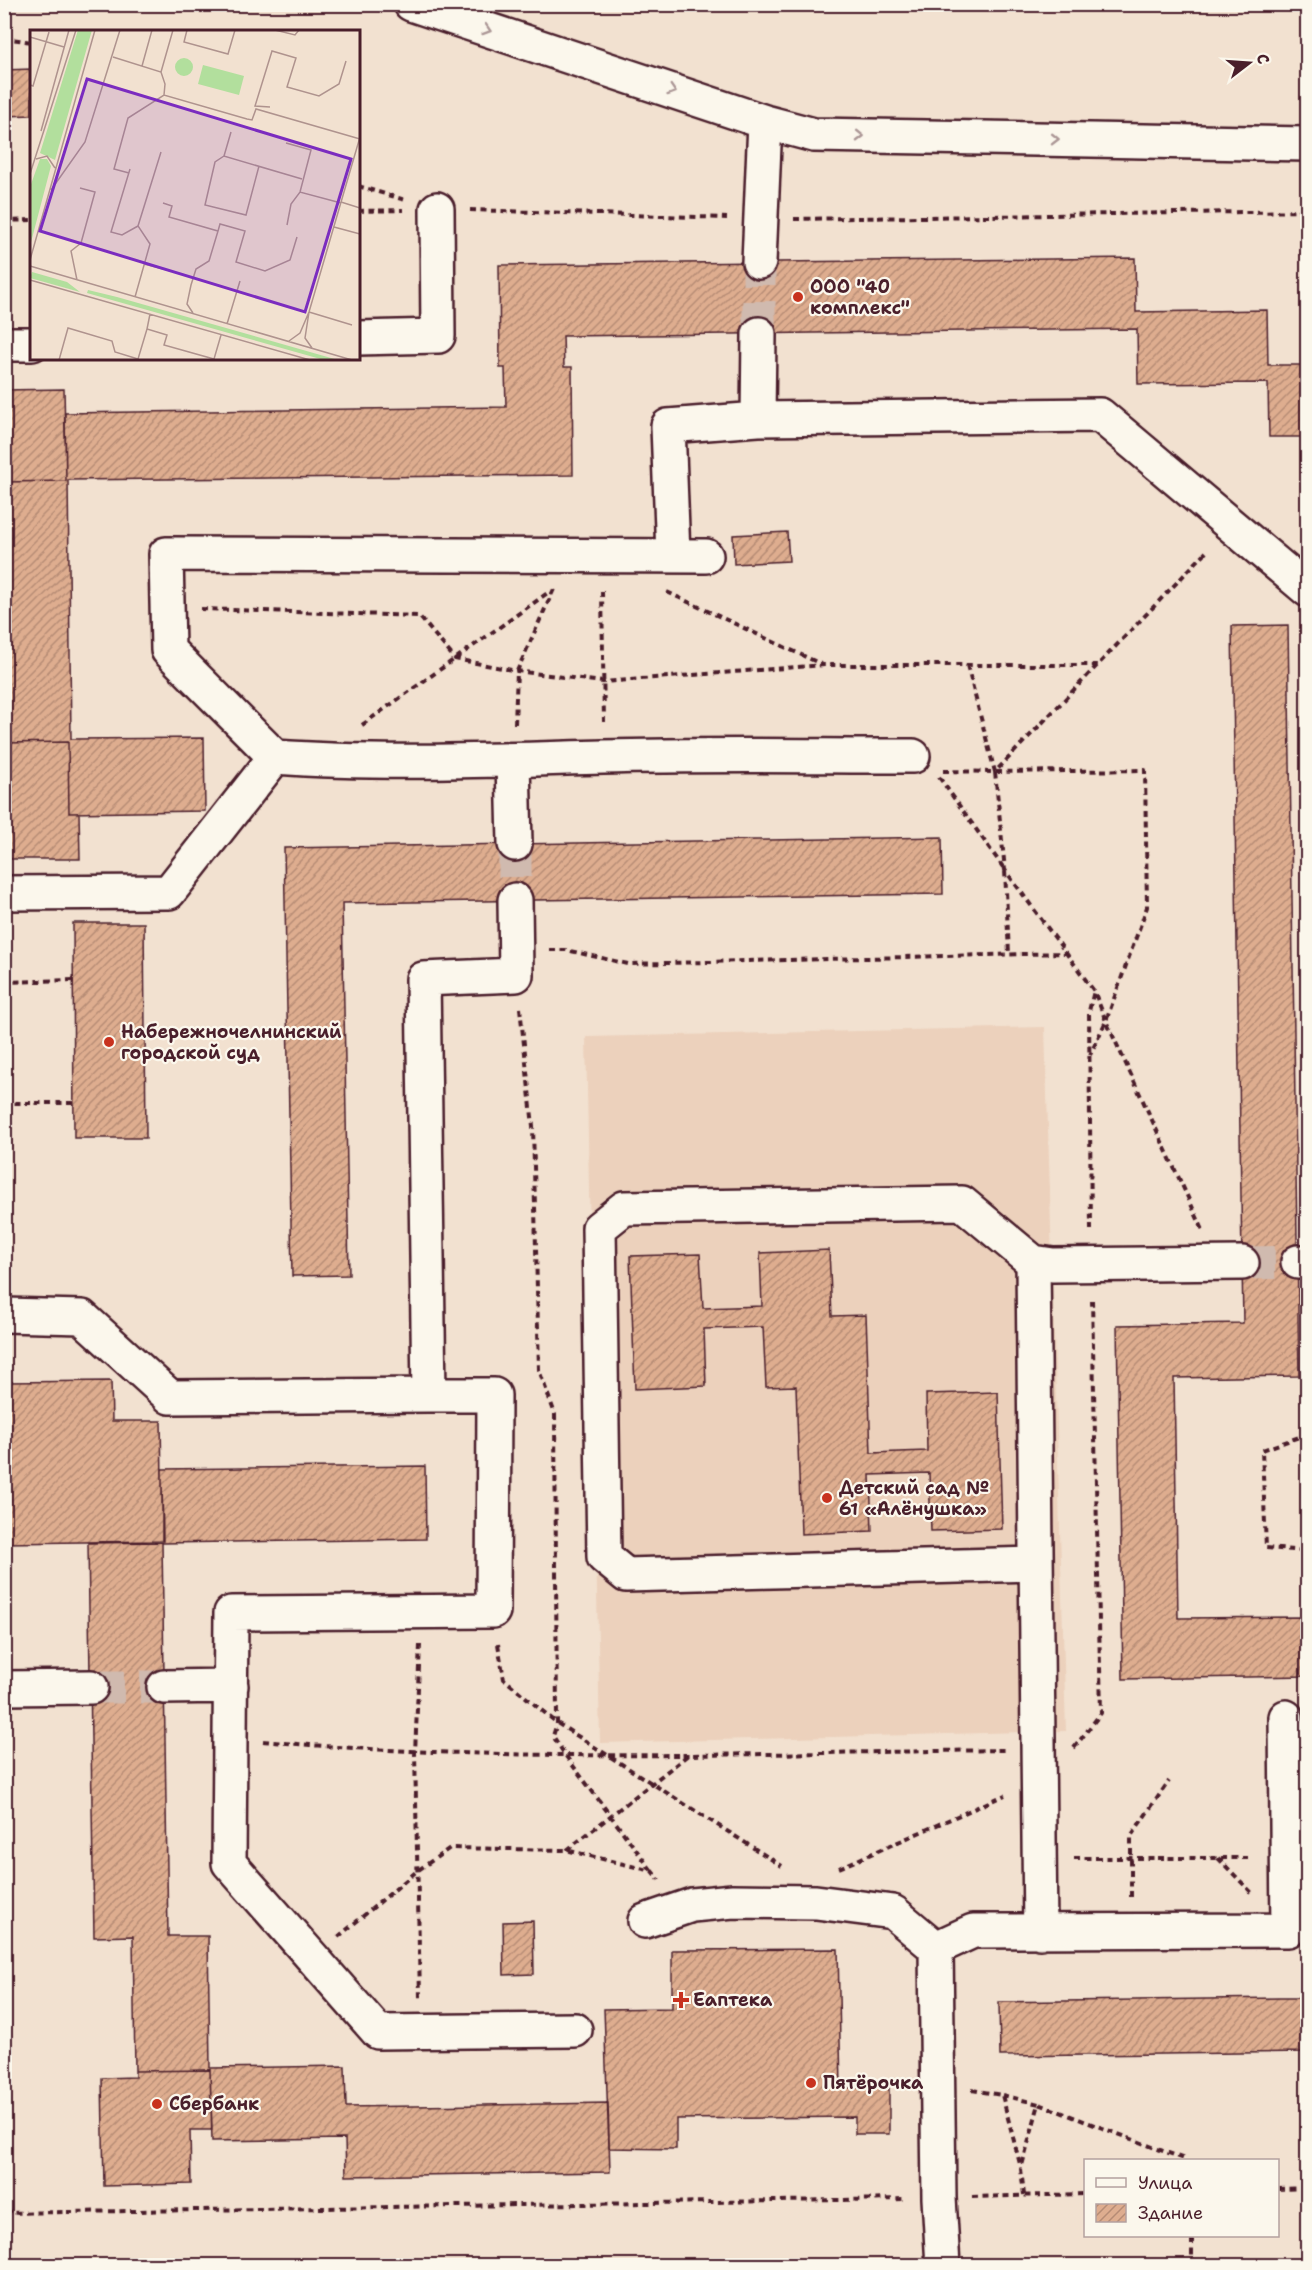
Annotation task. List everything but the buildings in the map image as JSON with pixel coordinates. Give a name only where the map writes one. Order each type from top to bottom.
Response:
[{"type":"street","points":[[411,4],[765,122],[814,135],[1308,144]]},
{"type":"street","points":[[759,262],[759,219],[765,122]]},
{"type":"street","points":[[360,338],[438,336],[437,209]]},
{"type":"street","points":[[758,419],[759,334]]},
{"type":"street","points":[[4,344],[30,344]]},
{"type":"street","points":[[673,555],[668,426],[758,419],[1100,414],[1308,590]]},
{"type":"street","points":[[706,556],[166,554],[168,650],[275,757],[513,761],[604,757],[913,756]]},
{"type":"street","points":[[4,893],[169,892],[275,757]]},
{"type":"street","points":[[513,761],[515,844]]},
{"type":"street","points":[[429,1395],[423,979],[516,962],[515,900]]},
{"type":"street","points":[[1036,1564],[626,1575],[604,1557],[599,1228],[624,1208],[962,1203],[1033,1262],[1053,1265],[1230,1263]]},
{"type":"street","points":[[1033,1262],[1040,1932]]},
{"type":"street","points":[[4,1315],[82,1317],[170,1397],[494,1395],[494,1611],[231,1613],[229,1863],[378,2032],[575,2030]]},
{"type":"street","points":[[164,1687],[231,1686]]},
{"type":"street","points":[[4,1688],[91,1688]]},
{"type":"street","points":[[936,1948],[973,1931],[1288,1930],[1294,1854],[1286,1717]]},
{"type":"street","points":[[645,1921],[692,1905],[812,1892],[893,1912],[936,1948],[939,2198],[943,2265]]},
{"type":"path","points":[[4,38],[30,42]]},
{"type":"path","points":[[360,187],[437,209]]},
{"type":"path","points":[[360,211],[437,209],[759,219],[1308,211]]},
{"type":"path","points":[[4,221],[30,220]]},
{"type":"path","points":[[995,772],[1232,526]]},
{"type":"path","points":[[358,728],[554,588],[595,555],[602,580],[604,757]]},
{"type":"path","points":[[513,761],[517,671],[554,588]]},
{"type":"path","points":[[664,591],[824,665]]},
{"type":"path","points":[[166,608],[419,616],[455,659],[517,671],[603,682],[824,665],[1098,665]]},
{"type":"path","points":[[968,665],[995,772],[1005,870],[1008,954]]},
{"type":"path","points":[[1089,1058],[1106,1021],[1147,907],[1145,770],[935,771],[1094,991],[1106,1021],[1230,1263]]},
{"type":"path","points":[[679,1909],[553,1736],[557,1723],[555,1414],[539,1370],[533,1126],[516,962],[566,950],[628,964],[1066,953]]},
{"type":"path","points":[[4,982],[74,980]]},
{"type":"path","points":[[1074,1749],[1101,1713],[1089,1058],[1089,1011],[1094,991]]},
{"type":"path","points":[[4,1103],[74,1103]]},
{"type":"path","points":[[1308,1434],[1262,1450],[1266,1548],[1308,1551]]},
{"type":"path","points":[[421,1611],[415,1752],[421,2031]]},
{"type":"path","points":[[494,1611],[504,1679],[557,1723],[653,1784],[812,1892],[1039,1765]]},
{"type":"path","points":[[230,1738],[357,1750],[415,1752],[565,1755],[689,1754],[1039,1765]]},
{"type":"path","points":[[566,1850],[689,1754]]},
{"type":"path","points":[[1130,1931],[1131,1836],[1169,1781]]},
{"type":"path","points":[[312,1958],[417,1871],[450,1848],[566,1850],[652,1870]]},
{"type":"path","points":[[1040,1858],[1294,1854]]},
{"type":"path","points":[[938,2086],[1002,2095],[1040,2104],[1184,2159]]},
{"type":"path","points":[[1002,2095],[1021,2169],[1024,2195]]},
{"type":"path","points":[[1021,2169],[1040,2104]]},
{"type":"path","points":[[1279,2189],[1308,2188]]},
{"type":"path","points":[[4,2213],[1084,2194]]},
{"type":"path","points":[[4,2201],[11,2213]]},
{"type":"path","points":[[1192,2237],[1192,2265]]},
{"type":"shaded area","name":"Детский сад № 61 «Алёнушка»","points":[[1045,1027],[1066,1731],[600,1743],[586,1037]]},
{"type":"tunnel","points":[[759,262],[759,334]]},
{"type":"tunnel","points":[[515,844],[515,900]]},
{"type":"tunnel","points":[[1242,1263],[1298,1262]]},
{"type":"tunnel","points":[[91,1687],[164,1687]]},
{"type":"place","name":"ООО \"40 комплекс\"","points":[[798,297]]},
{"type":"place","name":"Набережночелнинский городской суд","points":[[109,1042]]},
{"type":"place","name":"Детский сад № 61 «Алёнушка»","points":[[827,1498]]},
{"type":"place","name":"Еаптека","points":[[681,2000]]},
{"type":"place","name":"Пятёрочка","points":[[811,2083]]},
{"type":"place","name":"Сбербанк","points":[[157,2104]]}]
